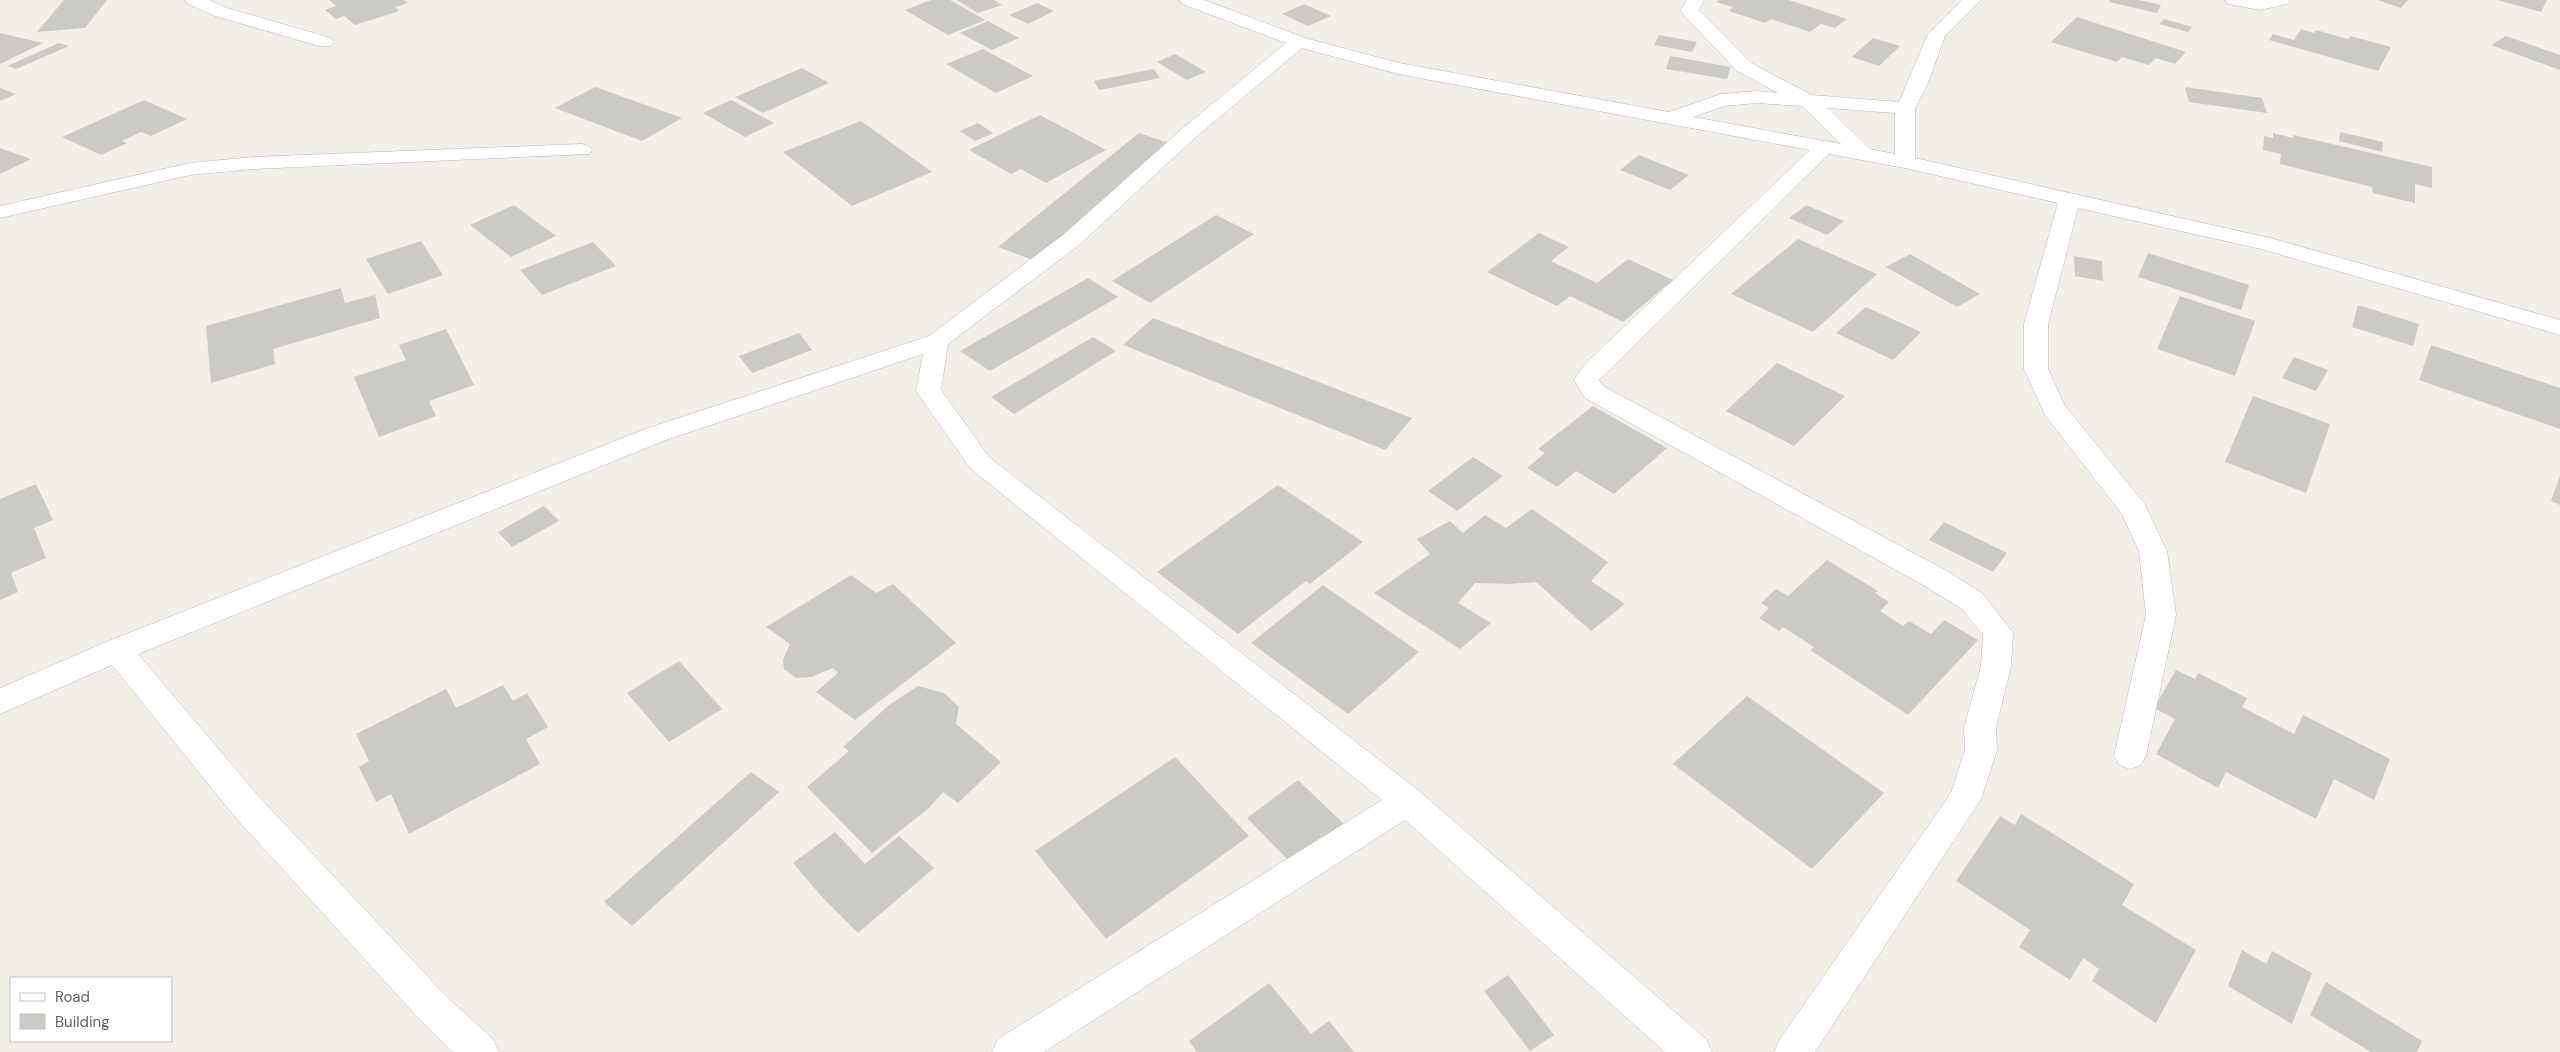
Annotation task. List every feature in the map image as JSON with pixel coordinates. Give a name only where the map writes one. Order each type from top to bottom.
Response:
[{"type":"street","points":[[194,0],[221,12],[325,42]]},
{"type":"street","points":[[1188,0],[1299,42],[1398,68],[1905,162],[2266,244],[2560,328]]},
{"type":"street","points":[[1905,162],[1905,108],[1916,88],[1936,34],[1972,0]]},
{"type":"street","points":[[2234,0],[2260,5],[2281,0]]},
{"type":"street","points":[[1689,4],[1744,67],[1808,101],[1864,155]]},
{"type":"street","points":[[0,702],[117,650],[657,434],[937,341],[1070,240],[1190,133],[1299,42]]},
{"type":"street","points":[[1669,119],[1721,100],[1757,96],[1905,108]]},
{"type":"street","points":[[1793,1052],[1965,799],[1981,750],[1980,728],[1996,666],[1998,633],[1972,601],[1935,578],[1594,392],[1586,380],[1594,370],[1824,148]]},
{"type":"street","points":[[0,212],[190,170],[253,163],[582,150]]},
{"type":"street","points":[[2069,200],[2036,324],[2036,369],[2054,409],[2134,510],[2153,551],[2161,615],[2130,756]]},
{"type":"street","points":[[937,341],[928,391],[980,463],[1407,800],[1693,1052]]},
{"type":"street","points":[[117,650],[248,808],[434,1010],[480,1052]]},
{"type":"street","points":[[1011,1052],[1407,800]]},
{"type":"building","points":[[64,0],[107,0],[85,28],[37,32]]},
{"type":"building","points":[[329,0],[404,0],[408,3],[395,7],[399,11],[355,25],[344,16],[336,19],[325,10],[336,6]]},
{"type":"building","points":[[931,0],[950,0],[985,20],[948,35],[905,10]]},
{"type":"building","points":[[957,0],[994,0],[1002,5],[978,13]]},
{"type":"building","points":[[1719,0],[1789,0],[1847,19],[1835,28],[1821,24],[1810,32],[1771,19],[1765,23],[1729,11],[1733,7],[1716,2]]},
{"type":"building","points":[[2110,0],[2139,0],[2161,5],[2157,13],[2109,2]]},
{"type":"building","points":[[2377,0],[2408,0],[2401,8]]},
{"type":"building","points":[[2497,0],[2547,0],[2541,12]]},
{"type":"building","points":[[1037,3],[1054,11],[1028,24],[1009,15]]},
{"type":"building","points":[[1304,4],[1331,16],[1308,26],[1282,14]]},
{"type":"building","points":[[2077,17],[2186,52],[2175,64],[2156,58],[2149,65],[2122,57],[2117,62],[2051,42]]},
{"type":"building","points":[[2164,19],[2192,27],[2188,32],[2159,24]]},
{"type":"building","points":[[988,21],[1019,38],[992,50],[960,33]]},
{"type":"building","points":[[2301,29],[2314,33],[2316,30],[2348,39],[2350,36],[2391,47],[2378,71],[2269,40],[2273,34],[2294,40]]},
{"type":"building","points":[[0,33],[43,43],[0,64]]},
{"type":"building","points":[[1659,35],[1697,42],[1692,52],[1654,45]]},
{"type":"building","points":[[2506,36],[2560,55],[2560,70],[2491,45]]},
{"type":"building","points":[[1873,38],[1900,46],[1879,66],[1852,57]]},
{"type":"building","points":[[59,43],[69,46],[16,69],[7,66]]},
{"type":"building","points":[[983,49],[1033,76],[996,93],[946,64]]},
{"type":"building","points":[[1175,54],[1206,72],[1187,80],[1157,62]]},
{"type":"building","points":[[1670,56],[1731,67],[1727,79],[1666,69]]},
{"type":"building","points":[[802,68],[829,83],[763,113],[735,97]]},
{"type":"building","points":[[1154,69],[1160,78],[1099,90],[1094,81]]},
{"type":"building","points":[[595,87],[682,118],[642,141],[555,108]]},
{"type":"building","points":[[2185,87],[2262,98],[2267,113],[2189,102]]},
{"type":"building","points":[[0,88],[16,94],[0,101]]},
{"type":"building","points":[[144,100],[187,119],[151,136],[141,132],[122,141],[127,143],[101,155],[62,137]]},
{"type":"building","points":[[731,100],[774,123],[745,137],[703,113]]},
{"type":"building","points":[[1040,115],[1106,150],[1046,183],[1021,169],[1011,174],[969,150]]},
{"type":"building","points":[[861,121],[932,172],[852,206],[783,152]]},
{"type":"building","points":[[978,123],[993,133],[975,141],[960,131]]},
{"type":"building","points":[[2340,132],[2383,142],[2382,152],[2339,141]]},
{"type":"building","points":[[1139,133],[1172,144],[1033,260],[998,247]]},
{"type":"building","points":[[2273,133],[2293,138],[2293,135],[2432,167],[2432,188],[2415,184],[2415,203],[2373,193],[2372,187],[2280,164],[2281,154],[2263,150],[2264,136],[2273,138]]},
{"type":"building","points":[[0,148],[31,159],[0,174]]},
{"type":"building","points":[[1639,155],[1689,175],[1670,190],[1620,170]]},
{"type":"building","points":[[514,205],[556,236],[511,257],[470,225]]},
{"type":"building","points":[[1806,205],[1844,221],[1827,235],[1789,218]]},
{"type":"building","points":[[1216,215],[1254,234],[1150,303],[1112,281]]},
{"type":"building","points":[[1539,233],[1569,247],[1551,261],[1597,283],[1628,259],[1673,280],[1623,322],[1570,296],[1557,306],[1487,272]]},
{"type":"building","points":[[1798,239],[1877,274],[1813,332],[1731,294]]},
{"type":"building","points":[[421,241],[443,275],[388,294],[366,259]]},
{"type":"building","points":[[593,242],[616,266],[542,295],[520,270]]},
{"type":"building","points":[[2148,253],[2249,285],[2241,310],[2138,277]]},
{"type":"building","points":[[1910,254],[1980,294],[1957,307],[1886,267]]},
{"type":"building","points":[[2074,256],[2102,261],[2103,281],[2075,276]]},
{"type":"building","points":[[1088,278],[1118,297],[990,371],[960,351]]},
{"type":"building","points":[[341,288],[345,303],[375,295],[380,318],[273,349],[275,364],[211,383],[206,326]]},
{"type":"building","points":[[2180,296],[2255,321],[2235,376],[2157,349]]},
{"type":"building","points":[[2358,305],[2419,324],[2413,346],[2352,327]]},
{"type":"building","points":[[1866,307],[1921,332],[1893,360],[1836,333]]},
{"type":"building","points":[[1153,318],[1412,418],[1385,450],[1123,345]]},
{"type":"building","points":[[446,329],[474,385],[429,401],[436,416],[379,437],[354,377],[406,360],[399,345]]},
{"type":"building","points":[[799,333],[812,350],[752,373],[739,356]]},
{"type":"building","points":[[1093,337],[1116,351],[1014,414],[991,397]]},
{"type":"building","points":[[2431,345],[2560,388],[2560,429],[2419,380]]},
{"type":"building","points":[[2294,357],[2328,370],[2316,391],[2282,378]]},
{"type":"building","points":[[1777,363],[1845,396],[1794,446],[1726,411]]},
{"type":"building","points":[[2253,396],[2330,424],[2306,493],[2225,462]]},
{"type":"building","points":[[1593,406],[1667,448],[1614,494],[1576,471],[1557,487],[1527,468],[1545,453],[1538,449]]},
{"type":"building","points":[[1473,457],[1503,476],[1457,511],[1428,491]]},
{"type":"building","points":[[2560,476],[2560,505],[2551,501]]},
{"type":"building","points":[[36,484],[53,520],[34,528],[46,558],[11,573],[18,592],[0,600],[0,499]]},
{"type":"building","points":[[1278,485],[1363,542],[1310,584],[1306,581],[1238,634],[1157,572]]},
{"type":"building","points":[[544,506],[559,521],[512,547],[498,532]]},
{"type":"building","points":[[1532,509],[1608,562],[1591,581],[1625,604],[1591,631],[1536,582],[1510,584],[1475,583],[1458,603],[1491,623],[1460,649],[1374,593],[1430,554],[1417,539],[1450,521],[1463,533],[1485,515],[1506,528]]},
{"type":"building","points":[[1944,522],[2007,553],[1993,572],[1929,540]]},
{"type":"building","points":[[1827,560],[1878,591],[1875,593],[1889,602],[1880,611],[1903,626],[1909,621],[1931,634],[1944,620],[1978,640],[1908,715],[1810,650],[1814,647],[1783,627],[1779,631],[1759,618],[1769,608],[1761,603],[1776,589],[1788,596]]},
{"type":"building","points":[[851,575],[876,593],[893,584],[956,643],[855,720],[816,692],[838,673],[833,668],[811,677],[796,678],[784,669],[783,660],[790,644],[766,627]]},
{"type":"building","points":[[1323,585],[1419,652],[1348,714],[1251,643]]},
{"type":"building","points":[[679,661],[722,709],[669,742],[627,693]]},
{"type":"building","points":[[2176,670],[2195,679],[2198,673],[2247,698],[2242,707],[2294,734],[2303,715],[2390,759],[2374,800],[2334,779],[2316,819],[2226,772],[2218,788],[2156,754],[2175,719],[2154,708]]},
{"type":"building","points":[[503,685],[513,701],[527,693],[548,727],[526,739],[540,764],[409,834],[391,794],[376,802],[359,767],[369,761],[356,734],[446,689],[456,708]]},
{"type":"building","points":[[918,686],[944,693],[959,707],[956,724],[1001,762],[958,803],[943,792],[929,808],[872,853],[807,787],[849,751],[843,747],[889,705]]},
{"type":"building","points":[[1747,696],[1884,793],[1812,869],[1673,764]]},
{"type":"building","points":[[1175,757],[1249,836],[1106,939],[1035,851]]},
{"type":"building","points":[[751,772],[779,792],[632,926],[604,902]]},
{"type":"building","points":[[1298,780],[1345,825],[1294,866],[1247,818]]},
{"type":"building","points":[[2021,814],[2134,884],[2122,905],[2196,950],[2156,1023],[2092,981],[2099,969],[2083,958],[2070,980],[2019,947],[2030,930],[1956,881],[2000,816],[2015,825]]},
{"type":"building","points":[[835,832],[865,864],[899,836],[934,868],[858,933],[823,898],[793,863]]},
{"type":"building","points":[[2242,950],[2266,964],[2272,951],[2312,973],[2292,1024],[2228,986]]},
{"type":"building","points":[[1508,975],[1554,1035],[1530,1051],[1484,991]]},
{"type":"building","points":[[2326,982],[2422,1041],[2417,1052],[2371,1052],[2310,1015]]},
{"type":"building","points":[[1269,983],[1311,1034],[1329,1021],[1354,1052],[1197,1052],[1189,1041]]}]
